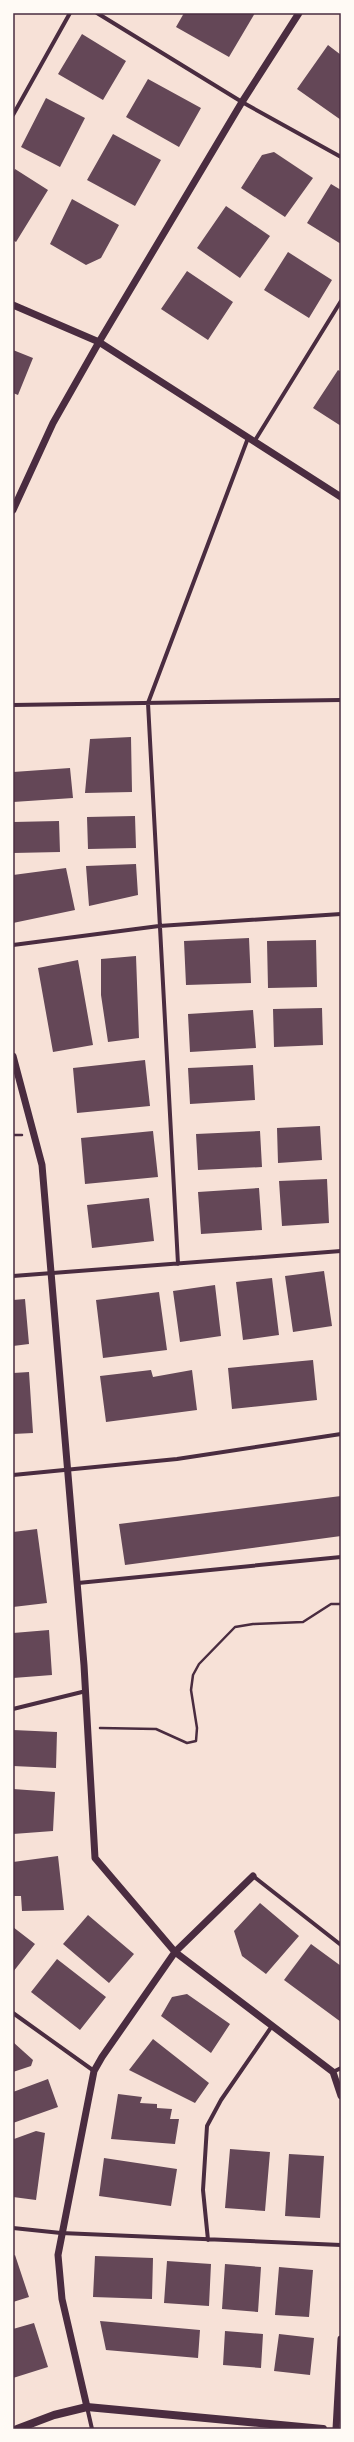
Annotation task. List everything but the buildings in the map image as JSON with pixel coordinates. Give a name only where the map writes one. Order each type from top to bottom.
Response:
[{"type":"main road","points":[[17,2429],[54,2415],[87,2407],[323,2429]]},
{"type":"street","points":[[13,115],[70,13]]},
{"type":"street","points":[[97,13],[242,102],[341,157]]},
{"type":"street","points":[[13,510],[53,423],[99,342],[242,102],[299,13]]},
{"type":"street","points":[[178,1264],[148,703],[251,440],[341,301]]},
{"type":"street","points":[[13,305],[99,342],[341,497]]},
{"type":"street","points":[[13,705],[341,700]]},
{"type":"street","points":[[13,945],[159,926],[341,914]]},
{"type":"street","points":[[13,1056],[42,1165],[78,1583],[86,1691],[95,1858],[175,1952],[333,2072],[341,2096]]},
{"type":"street","points":[[13,1276],[341,1251]]},
{"type":"street","points":[[13,1475],[177,1459],[341,1434]]},
{"type":"street","points":[[78,1583],[341,1558]]},
{"type":"street","points":[[13,1709],[86,1691]]},
{"type":"street","points":[[92,2429],[59,2278],[58,2255],[60,2233],[94,2071],[102,2057],[175,1952],[253,1876],[341,1945]]},
{"type":"street","points":[[13,2013],[94,2071]]},
{"type":"street","points":[[208,2240],[203,2190],[207,2126],[221,2100],[272,2026]]},
{"type":"street","points":[[333,2072],[341,2068]]},
{"type":"street","points":[[13,2228],[60,2233],[341,2245]]},
{"type":"street","points":[[336,2429],[341,2339]]},
{"type":"path","points":[[88,1728],[156,1729],[187,1743],[196,1741],[197,1728],[191,1690],[193,1675],[199,1664],[235,1627],[253,1624],[303,1622],[331,1604],[341,1604]]}]
